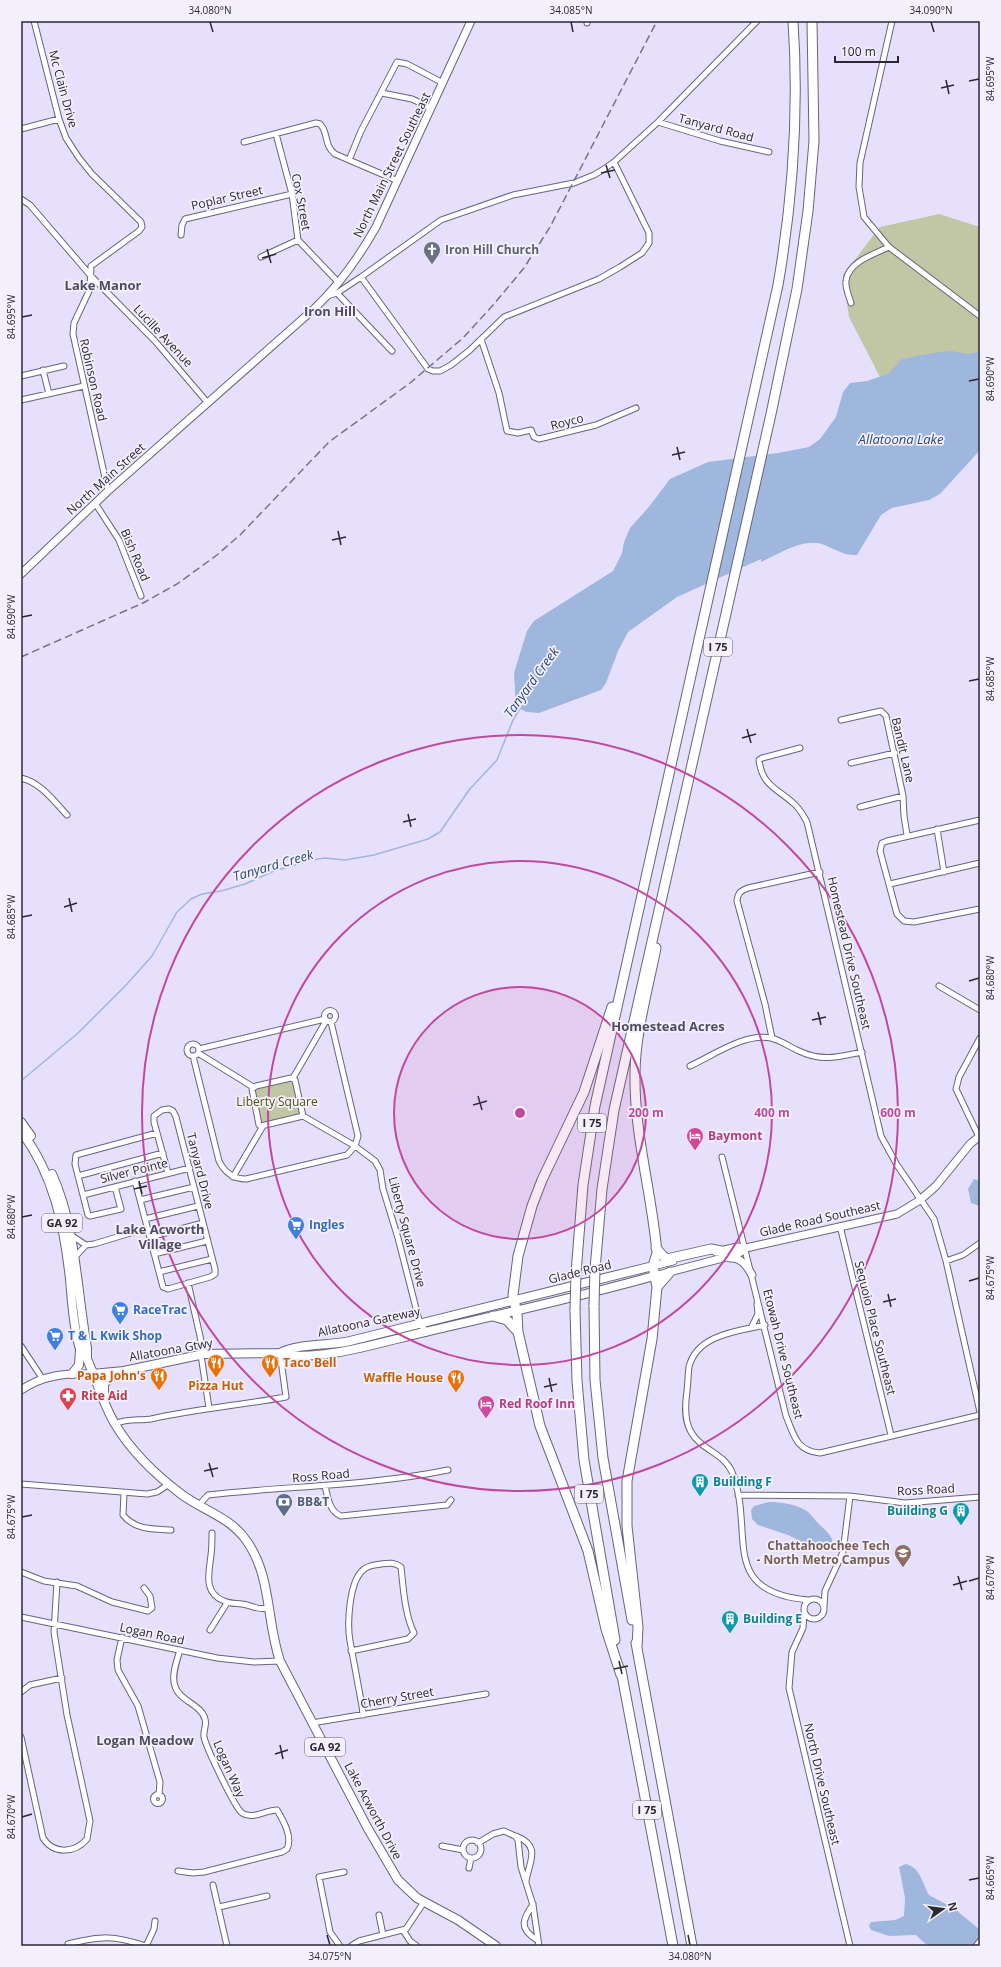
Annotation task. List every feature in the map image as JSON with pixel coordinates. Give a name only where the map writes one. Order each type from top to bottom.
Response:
[{"type":"highway","name":"I 75","points":[[672,1946],[584,1460],[577,1381],[575,1310],[576,1273],[583,1185],[589,1141],[624,976],[770,328],[778,286],[789,210],[794,141],[796,83],[793,21]]},
{"type":"highway","name":"I 75","points":[[692,1946],[603,1458],[595,1380],[595,1269],[602,1189],[612,1124],[771,414],[797,289],[808,211],[814,141],[814,60],[812,21]]},
{"type":"highway","points":[[637,1647],[638,1627],[627,1526],[627,1481],[650,1356],[657,1287],[654,1271],[656,1248],[636,1106],[635,1074],[638,1044],[659,931],[664,887]]},
{"type":"highway","points":[[622,1675],[606,1629],[588,1551],[540,1426],[518,1332],[513,1296],[518,1256],[532,1206],[584,1092],[604,1028],[624,976]]},
{"type":"highway","points":[[656,1248],[667,1259],[711,1249],[721,1251]]},
{"type":"highway","points":[[657,1287],[674,1271]]},
{"type":"highway","points":[[493,1316],[507,1320],[518,1332]]},
{"type":"main road","name":"Lake Acworth Drive","points":[[21,1122],[40,1149],[60,1191],[74,1260],[87,1348],[87,1359],[104,1402],[115,1424],[141,1456],[169,1484],[231,1524],[246,1539],[260,1568],[269,1608],[274,1641],[280,1661],[392,1871],[406,1889],[424,1902],[458,1920],[496,1946]]},
{"type":"main road","name":"Lake Acworth Drive","points":[[21,1131],[34,1150],[46,1172],[59,1211],[64,1234],[74,1318],[80,1350],[87,1359]]},
{"type":"main road","name":"Glade Road","points":[[515,1306],[654,1271]]},
{"type":"main road","name":"Glade Road Southeast","points":[[638,1280],[654,1271]]},
{"type":"main road","name":"Glade Road","points":[[515,1306],[638,1280]]},
{"type":"main road","name":"Allatoona Gateway","points":[[280,1353],[291,1356],[349,1350],[493,1316],[515,1306]]},
{"type":"main road","name":"Allatoona Gateway","points":[[280,1353],[290,1348],[337,1344],[420,1324],[515,1306]]},
{"type":"main road","points":[[72,1374],[79,1365],[80,1350]]},
{"type":"main road","name":"Allatoona Gtwy","points":[[92,1374],[121,1371],[203,1355],[280,1353]]},
{"type":"main road","points":[[104,1402],[104,1383],[113,1375],[121,1371]]},
{"type":"street","name":"Mc Clain Drive","points":[[34,21],[59,119],[66,138],[92,174],[141,222],[142,227],[139,231],[91,266],[91,276]]},
{"type":"street","name":"North Main Street Southeast","points":[[207,402],[326,297],[339,283],[368,242],[472,21]]},
{"type":"street","points":[[326,297],[337,293],[361,277],[441,220],[513,194],[574,183],[594,175],[614,162],[658,122],[757,21]]},
{"type":"street","points":[[892,21],[860,163],[859,187],[864,217],[888,247],[980,316]]},
{"type":"street","points":[[348,160],[361,131],[397,62],[407,64],[443,83]]},
{"type":"street","points":[[382,93],[412,99],[431,108]]},
{"type":"street","points":[[21,129],[59,119]]},
{"type":"street","name":"Tanyard Road","points":[[658,122],[768,152]]},
{"type":"street","points":[[244,142],[316,123],[320,124],[325,131],[327,146],[331,150],[348,160],[398,181]]},
{"type":"street","name":"Cox Street","points":[[276,134],[292,194],[298,240],[339,283]]},
{"type":"street","points":[[361,277],[424,364],[433,371],[440,371],[451,365],[504,317],[599,279],[642,252],[649,243],[649,233],[614,162]]},
{"type":"street","name":"Poplar Street","points":[[181,235],[182,225],[185,219],[292,194]]},
{"type":"street","name":"Lucille Avenue","points":[[21,199],[30,205],[91,276],[155,341],[207,402]]},
{"type":"street","points":[[261,257],[298,240]]},
{"type":"street","points":[[851,303],[846,288],[848,275],[854,267],[866,257],[888,247]]},
{"type":"street","name":"Robinson Road","points":[[91,276],[90,289],[74,323],[73,334],[108,491]]},
{"type":"street","points":[[337,293],[392,351]]},
{"type":"street","name":"Royco","points":[[481,339],[498,393],[507,431],[518,433],[531,430],[534,437],[539,439],[596,425],[636,408]]},
{"type":"street","points":[[21,376],[64,366]]},
{"type":"street","points":[[44,370],[49,394]]},
{"type":"street","points":[[21,400],[84,386]]},
{"type":"street","name":"North Main Street","points":[[21,574],[95,503],[207,402]]},
{"type":"street","name":"Bish Road","points":[[95,503],[119,540],[141,596]]},
{"type":"street","name":"Bandit Lane","points":[[841,720],[881,710],[886,716],[904,796],[904,816],[907,836]]},
{"type":"street","name":"Homestead Drive Southeast","points":[[800,748],[762,758],[760,760],[760,766],[764,778],[770,787],[793,802],[807,822],[881,1136],[897,1165],[934,1219],[946,1261],[980,1412]]},
{"type":"street","points":[[850,763],[895,753]]},
{"type":"street","points":[[21,778],[39,786],[67,815]]},
{"type":"street","points":[[860,806],[904,796]]},
{"type":"street","points":[[980,820],[887,841],[881,845],[880,851],[900,918],[908,922],[929,920],[980,909]]},
{"type":"street","points":[[937,829],[944,872]]},
{"type":"street","points":[[890,884],[980,863]]},
{"type":"street","points":[[772,1038],[765,1004],[737,901],[737,895],[740,891],[748,888],[820,872]]},
{"type":"street","points":[[939,986],[980,1010]]},
{"type":"street","points":[[193,1056],[198,1051],[327,1021]]},
{"type":"street","points":[[233,1176],[263,1126],[303,1116],[293,1078],[327,1021]]},
{"type":"street","points":[[293,1078],[253,1087],[198,1051],[194,1044],[188,1045],[186,1051],[193,1056],[219,1161],[225,1171],[233,1176],[246,1179],[347,1155],[355,1146],[358,1136],[327,1021]]},
{"type":"street","points":[[690,1066],[739,1042],[760,1037],[772,1038],[801,1052],[819,1058],[830,1059],[862,1052]]},
{"type":"street","points":[[979,1136],[956,1089],[959,1077],[980,1038]]},
{"type":"street","points":[[253,1087],[251,1091],[259,1125],[263,1126]]},
{"type":"street","name":"Tanyard Drive","points":[[157,1133],[154,1116],[162,1110],[173,1110],[190,1168],[198,1206],[212,1258],[215,1274],[210,1277],[188,1283]]},
{"type":"street","name":"Liberty Square Drive","points":[[303,1116],[355,1146],[375,1160],[380,1170],[384,1195],[398,1238],[420,1324],[426,1332]]},
{"type":"street","points":[[115,1187],[121,1209],[90,1216],[88,1215],[78,1176],[76,1156],[157,1133],[168,1173]]},
{"type":"street","name":"Glade Road Southeast","points":[[654,1271],[674,1271],[738,1254],[746,1248],[897,1214],[920,1200],[936,1186],[953,1164],[979,1136]]},
{"type":"street","points":[[78,1176],[163,1153]]},
{"type":"street","name":"Etowah Drive Southeast","points":[[722,1157],[746,1248],[786,1416],[798,1444],[811,1452],[820,1453],[980,1415]]},
{"type":"street","name":"Silver Pointe","points":[[83,1195],[190,1168]]},
{"type":"street","points":[[135,1181],[163,1287],[168,1289],[188,1283],[203,1355],[210,1408]]},
{"type":"street","points":[[140,1200],[194,1187]]},
{"type":"street","points":[[145,1219],[198,1206]]},
{"type":"street","points":[[150,1237],[203,1223]]},
{"type":"street","name":"Sequoio Place Southeast","points":[[840,1226],[891,1435]]},
{"type":"street","points":[[69,1231],[74,1239],[86,1245],[147,1228]]},
{"type":"street","points":[[154,1254],[207,1241]]},
{"type":"street","points":[[946,1261],[963,1255],[980,1243]]},
{"type":"street","points":[[74,1260],[76,1254],[86,1245]]},
{"type":"street","points":[[654,1271],[737,1247],[746,1248]]},
{"type":"street","points":[[159,1272],[212,1258]]},
{"type":"street","points":[[674,1271],[735,1258],[745,1264],[752,1275]]},
{"type":"street","points":[[751,1328],[758,1314],[757,1293]]},
{"type":"street","points":[[765,1325],[722,1335],[711,1340],[695,1355],[689,1366],[686,1420],[691,1433],[701,1444],[722,1459],[731,1471],[738,1495],[749,1572],[757,1583],[771,1592],[809,1600],[825,1592]]},
{"type":"street","points":[[21,1346],[42,1378]]},
{"type":"street","points":[[115,1424],[128,1419],[150,1419],[210,1408],[286,1397],[280,1353]]},
{"type":"street","name":"Allatoona Gtwy","points":[[21,1390],[42,1378],[72,1374],[92,1374]]},
{"type":"street","name":"Ross Road","points":[[200,1505],[208,1495],[325,1486],[425,1475],[448,1470]]},
{"type":"street","points":[[734,1483],[748,1495]]},
{"type":"street","points":[[21,1484],[124,1493],[152,1493],[169,1484]]},
{"type":"street","points":[[325,1486],[331,1508],[336,1514],[341,1516],[447,1505],[451,1500]]},
{"type":"street","points":[[124,1493],[123,1514],[127,1520],[135,1526],[171,1530]]},
{"type":"street","name":"Ross Road","points":[[738,1495],[850,1496],[905,1503],[980,1497]]},
{"type":"street","points":[[794,1598],[808,1617],[814,1619],[823,1614],[825,1592],[843,1552],[850,1496]]},
{"type":"street","points":[[212,1534],[208,1579],[209,1587],[216,1597],[227,1603],[244,1604],[256,1609],[269,1608]]},
{"type":"street","points":[[352,1651],[408,1639],[414,1633],[410,1624],[401,1577],[401,1567],[397,1564],[394,1563],[368,1567],[359,1575],[348,1615],[348,1635],[364,1715]]},
{"type":"street","points":[[21,1572],[44,1581],[77,1586],[112,1602],[148,1611],[152,1608],[152,1602],[144,1588]]},
{"type":"street","points":[[21,1737],[43,1838],[49,1845],[59,1850],[67,1851],[77,1848],[87,1839],[90,1821],[67,1715],[53,1624],[56,1582]]},
{"type":"street","points":[[815,1598],[824,1606]]},
{"type":"street","points":[[804,1610],[809,1600]]},
{"type":"street","points":[[210,1630],[227,1603]]},
{"type":"street","name":"North Drive Southeast","points":[[804,1610],[803,1628],[792,1652],[789,1688],[850,1946]]},
{"type":"street","name":"Logan Road","points":[[21,1617],[230,1660],[254,1662],[280,1661]]},
{"type":"street","name":"North Drive Southeast","points":[[803,1628],[814,1619]]},
{"type":"street","points":[[122,1637],[117,1660],[118,1670],[140,1711],[160,1782],[160,1795]]},
{"type":"street","name":"Logan Way","points":[[178,1870],[193,1873],[204,1872],[282,1852],[287,1849],[289,1842],[284,1820],[277,1810],[270,1810],[254,1816],[243,1814],[235,1805],[205,1741],[206,1722],[203,1715],[179,1693],[174,1684],[180,1650]]},
{"type":"street","points":[[21,1692],[30,1685],[62,1678]]},
{"type":"street","name":"Cherry Street","points":[[312,1723],[364,1715],[435,1701],[467,1698],[486,1694]]},
{"type":"street","points":[[478,1843],[493,1834],[504,1831],[523,1839],[532,1850],[533,1856],[526,1884]]},
{"type":"street","points":[[515,1836],[520,1846],[521,1868],[533,1904],[539,1946]]},
{"type":"street","points":[[472,1840],[478,1843],[481,1848],[480,1854],[471,1858],[465,1855],[463,1850],[466,1842],[472,1840]]},
{"type":"street","points":[[442,1846],[463,1850]]},
{"type":"street","points":[[469,1868],[471,1858]]},
{"type":"street","points":[[340,1946],[330,1932],[318,1877],[344,1872]]},
{"type":"street","points":[[213,1885],[227,1946]]},
{"type":"street","points":[[218,1907],[267,1896]]},
{"type":"street","points":[[351,1946],[359,1941],[403,1930],[411,1922],[424,1902]]},
{"type":"street","points":[[533,1904],[525,1915],[524,1926],[532,1936],[538,1940]]},
{"type":"street","points":[[379,1916],[383,1935]]},
{"type":"street","points":[[68,1944],[94,1938],[110,1937],[123,1938],[146,1946],[154,1929],[155,1920]]},
{"type":"street","points":[[403,1930],[410,1940],[417,1946]]},
{"type":"street","points":[[976,1946],[980,1941]]},
{"type":"green space","points":[[939,214],[980,227],[980,355],[881,379],[849,317],[843,275],[880,227]]},
{"type":"green space","name":"Liberty Square","points":[[288,1081],[293,1084],[300,1110],[299,1114],[263,1123],[260,1120],[254,1090]]},
{"type":"water","name":"Allatoona Lake","points":[[952,351],[968,354],[980,352],[980,450],[940,494],[929,500],[892,508],[881,515],[857,555],[844,553],[822,544],[807,543],[783,551],[761,562],[761,559],[677,597],[628,632],[618,651],[606,683],[601,690],[539,713],[527,712],[516,707],[514,673],[527,631],[534,621],[613,571],[622,553],[624,542],[630,528],[648,508],[670,479],[708,462],[778,453],[809,447],[820,439],[836,417],[843,392],[850,383],[867,381],[888,374],[902,359]]},
{"type":"water","points":[[974,1179],[980,1181],[980,1206],[971,1203],[968,1189]]},
{"type":"water","points":[[769,1502],[799,1507],[807,1512],[827,1531],[831,1538],[832,1546],[829,1550],[819,1551],[788,1535],[758,1525],[752,1519],[751,1510],[754,1506]]},
{"type":"water","points":[[906,1864],[918,1872],[929,1895],[955,1909],[980,1930],[980,1940],[975,1946],[928,1946],[916,1935],[889,1936],[871,1930],[869,1926],[871,1922],[895,1920],[904,1916],[905,1898],[899,1867]]},
{"type":"waterway","name":"Tanyard Creek","points":[[21,1081],[78,1033],[127,984],[152,956],[177,912],[191,899],[202,894],[221,891],[245,884],[274,871],[312,860],[325,858],[345,860],[374,855],[428,839],[440,832],[469,790],[497,760],[513,720],[521,707]]},
{"type":"railway","points":[[21,657],[143,603],[177,584],[217,555],[241,534],[329,442],[410,383],[463,338],[524,268],[550,227],[657,21]]},
{"type":"place","name":"Iron Hill Church","points":[[432,265]]},
{"type":"place","name":"Baymont","points":[[695,1151]]},
{"type":"place","name":"Ingles","points":[[296,1240]]},
{"type":"place","name":"RaceTrac","points":[[120,1325]]},
{"type":"place","name":"T & L Kwik Shop","points":[[55,1351]]},
{"type":"place","name":"Pizza Hut","points":[[216,1378]]},
{"type":"place","name":"Taco Bell","points":[[270,1378]]},
{"type":"place","name":"Papa John's","points":[[159,1391]]},
{"type":"place","name":"Waffle House","points":[[456,1393]]},
{"type":"place","name":"Rite Aid","points":[[68,1411]]},
{"type":"place","name":"Red Roof Inn","points":[[486,1419]]},
{"type":"place","name":"Building F","points":[[700,1497]]},
{"type":"place","name":"BB&T","points":[[284,1517]]},
{"type":"place","name":"Building G","points":[[961,1526]]},
{"type":"place","name":"Chattahoochee Tech - North Metro Campus","points":[[903,1568]]},
{"type":"place","name":"Building E","points":[[730,1634]]},
{"type":"district","name":"Lake Manor","points":[[103,285]]},
{"type":"district","name":"Iron Hill","points":[[330,311]]},
{"type":"district","name":"Homestead Acres","points":[[668,1026]]},
{"type":"district","name":"Lake Acworth Village","points":[[160,1236]]},
{"type":"district","name":"Logan Meadow","points":[[145,1740]]}]
